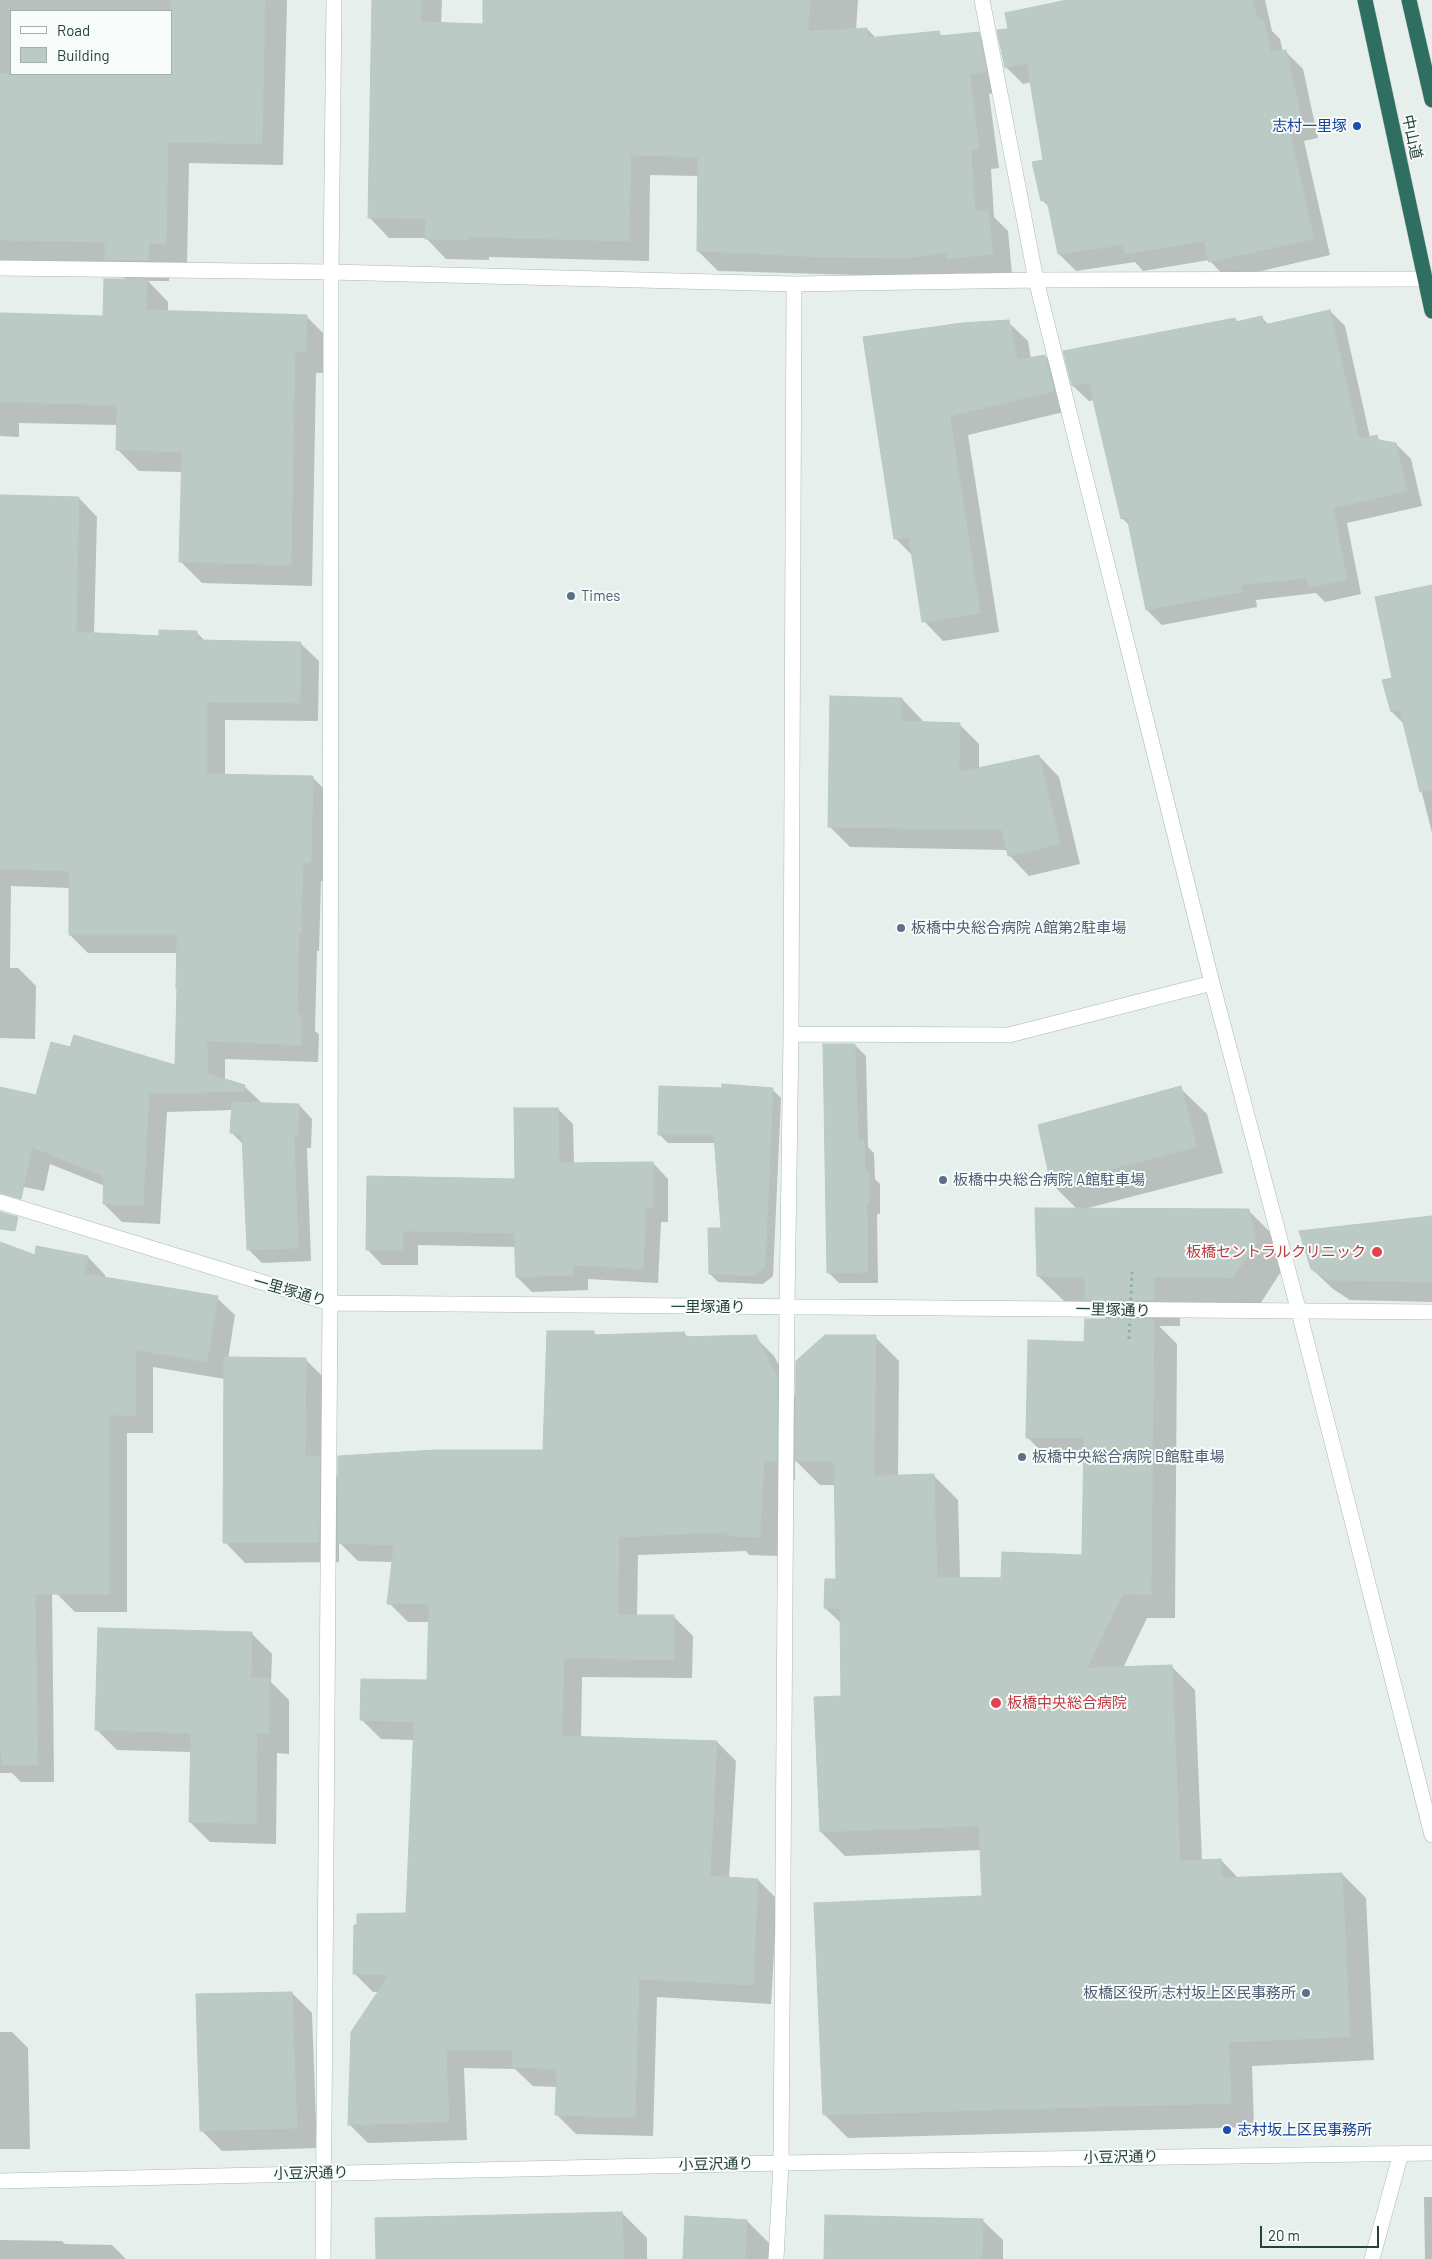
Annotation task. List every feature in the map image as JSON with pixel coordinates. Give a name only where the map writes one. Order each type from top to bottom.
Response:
[{"type":"highway","name":"中山道","points":[[1365,0],[1432,311]]},
{"type":"highway","name":"中山道","points":[[1410,0],[1432,100]]},
{"type":"street","points":[[323,2259],[330,1303],[331,272],[334,0]]},
{"type":"street","points":[[982,0],[1036,280],[1212,983],[1299,1312],[1432,1834]]},
{"type":"street","points":[[0,268],[331,272],[794,284],[1036,280],[1425,279]]},
{"type":"street","points":[[776,2259],[781,2163],[786,1307],[791,1034],[794,284]]},
{"type":"street","points":[[791,1034],[1009,1035],[1212,983]]},
{"type":"street","name":"一里塚通り","points":[[0,1202],[330,1303],[1432,1312]]},
{"type":"street","points":[[1372,2259],[1401,2153]]},
{"type":"street","name":"小豆沢通り","points":[[0,2181],[781,2163],[1432,2153]]},
{"type":"path","points":[[1130,1338],[1132,1272]]},
{"type":"building","points":[[171,0],[265,0],[262,144],[168,142],[166,244],[149,243],[148,260],[105,260],[105,242],[0,240],[0,74],[172,75]]},
{"type":"building","points":[[372,0],[422,0],[421,22],[483,24],[483,0],[810,0],[808,31],[867,28],[868,38],[939,31],[940,36],[979,32],[986,71],[970,75],[979,149],[971,150],[975,211],[988,209],[993,254],[947,259],[947,253],[906,258],[822,257],[697,251],[698,157],[631,155],[629,241],[469,237],[469,240],[425,239],[426,219],[368,218]]},
{"type":"building","points":[[1067,0],[1253,0],[1257,18],[1264,21],[1271,52],[1286,50],[1302,121],[1288,125],[1314,239],[1209,262],[1204,241],[1125,254],[1123,245],[1058,254],[1047,200],[1041,201],[1032,162],[1043,160],[1027,63],[1005,68],[997,30],[1008,29],[1005,13]]},
{"type":"building","points":[[104,279],[147,279],[146,310],[307,315],[306,352],[295,352],[291,565],[179,562],[182,452],[116,450],[117,405],[0,402],[0,313],[103,316]]},
{"type":"building","points":[[1330,310],[1359,439],[1377,435],[1378,440],[1396,443],[1407,491],[1333,508],[1347,580],[1309,587],[1306,578],[1241,585],[1242,592],[1146,610],[1127,517],[1121,519],[1089,383],[1072,386],[1063,351],[1235,318],[1236,322],[1262,316],[1264,325]]},
{"type":"building","points":[[1009,320],[1017,360],[1045,355],[1054,391],[950,416],[980,613],[922,622],[909,537],[894,539],[863,337],[962,323]]},
{"type":"building","points":[[0,495],[79,497],[76,632],[159,636],[159,630],[197,631],[197,640],[301,642],[300,703],[207,702],[207,774],[313,776],[311,863],[303,863],[301,933],[299,933],[297,1015],[301,1015],[301,1045],[207,1041],[208,1074],[245,1085],[244,1091],[149,1094],[143,1206],[103,1204],[104,1176],[32,1147],[21,1199],[0,1193],[0,1087],[36,1095],[51,1042],[70,1047],[74,1035],[175,1065],[177,935],[69,935],[69,871],[0,869]]},
{"type":"building","points":[[1432,585],[1432,790],[1420,792],[1400,710],[1391,712],[1382,680],[1392,678],[1375,597]]},
{"type":"building","points":[[830,696],[902,698],[902,721],[960,723],[959,772],[1039,755],[1060,844],[1008,856],[1002,830],[828,827]]},
{"type":"building","points":[[823,1044],[855,1044],[858,1141],[864,1140],[865,1172],[869,1172],[869,1203],[867,1203],[868,1272],[827,1273]]},
{"type":"building","points":[[722,1084],[773,1088],[765,1267],[754,1276],[709,1274],[708,1228],[721,1228],[714,1135],[658,1135],[659,1086],[722,1088]]},
{"type":"building","points":[[1181,1086],[1197,1147],[1051,1184],[1038,1125]]},
{"type":"building","points":[[232,1102],[299,1104],[298,1135],[294,1135],[298,1248],[247,1250],[242,1134],[230,1133]]},
{"type":"building","points":[[514,1108],[558,1108],[559,1163],[653,1162],[653,1208],[646,1208],[643,1269],[574,1265],[573,1275],[516,1277],[514,1233],[403,1231],[403,1250],[366,1250],[367,1176],[515,1179]]},
{"type":"building","points":[[1035,1208],[1249,1209],[1256,1243],[1233,1278],[1154,1277],[1154,1300],[1085,1300],[1085,1277],[1037,1276]]},
{"type":"building","points":[[0,1212],[18,1217],[15,1231],[0,1229]]},
{"type":"building","points":[[1432,1216],[1432,1282],[1328,1280],[1311,1269],[1299,1231]]},
{"type":"building","points":[[0,1242],[35,1255],[36,1246],[88,1256],[85,1274],[218,1296],[207,1362],[136,1350],[136,1416],[110,1415],[110,1594],[35,1594],[38,1765],[2,1765],[0,1741]]},
{"type":"building","name":"板橋中央総合病院","points":[[1085,1319],[1154,1319],[1151,1595],[1123,1594],[1087,1668],[1172,1665],[1180,1861],[1221,1859],[1222,1878],[1342,1873],[1350,2037],[1229,2042],[1231,2103],[823,2115],[814,1903],[982,1896],[979,1826],[820,1832],[814,1697],[841,1696],[840,1609],[824,1608],[825,1579],[836,1579],[834,1462],[795,1461],[796,1361],[825,1335],[876,1335],[874,1476],[934,1474],[937,1577],[1001,1578],[1002,1552],[1082,1555],[1084,1438],[1026,1438],[1028,1340],[1084,1342]]},
{"type":"building","points":[[547,1331],[594,1331],[594,1335],[685,1332],[679,1337],[756,1335],[777,1377],[777,1461],[764,1461],[760,1537],[729,1536],[729,1532],[619,1537],[618,1615],[674,1615],[674,1660],[564,1658],[562,1736],[717,1741],[710,1876],[758,1879],[753,1985],[639,1979],[635,2118],[555,2115],[557,2069],[512,2067],[513,2050],[446,2050],[449,2122],[348,2125],[351,2032],[389,1975],[353,1974],[354,1925],[357,1925],[357,1914],[406,1913],[414,1722],[360,1720],[361,1679],[427,1680],[429,1604],[387,1604],[394,1545],[338,1543],[338,1456],[435,1450],[543,1450]]},
{"type":"building","points":[[224,1357],[306,1358],[305,1457],[320,1456],[319,1542],[223,1543]]},
{"type":"building","points":[[98,1628],[252,1632],[251,1678],[269,1678],[269,1734],[257,1733],[256,1824],[189,1822],[191,1733],[95,1730]]},
{"type":"building","points":[[292,1992],[297,2128],[200,2131],[196,1994]]},
{"type":"building","points":[[622,2212],[624,2259],[376,2259],[375,2218]]},
{"type":"building","points":[[825,2215],[983,2219],[982,2259],[824,2259]]},
{"type":"building","points":[[685,2216],[747,2220],[745,2259],[683,2259]]},
{"type":"place","name":"志村一里塚","points":[[1357,126]]},
{"type":"place","name":"Times","points":[[571,596]]},
{"type":"place","name":"板橋中央総合病院 A館第2駐車場","points":[[901,928]]},
{"type":"place","name":"板橋中央総合病院 A館駐車場","points":[[943,1180]]},
{"type":"place","name":"板橋セントラルクリニック","points":[[1377,1252]]},
{"type":"place","name":"板橋中央総合病院 B館駐車場","points":[[1022,1457]]},
{"type":"place","name":"板橋中央総合病院","points":[[996,1703]]},
{"type":"place","name":"板橋区役所 志村坂上区民事務所","points":[[1306,1993]]},
{"type":"place","name":"志村坂上区民事務所","points":[[1227,2130]]}]
